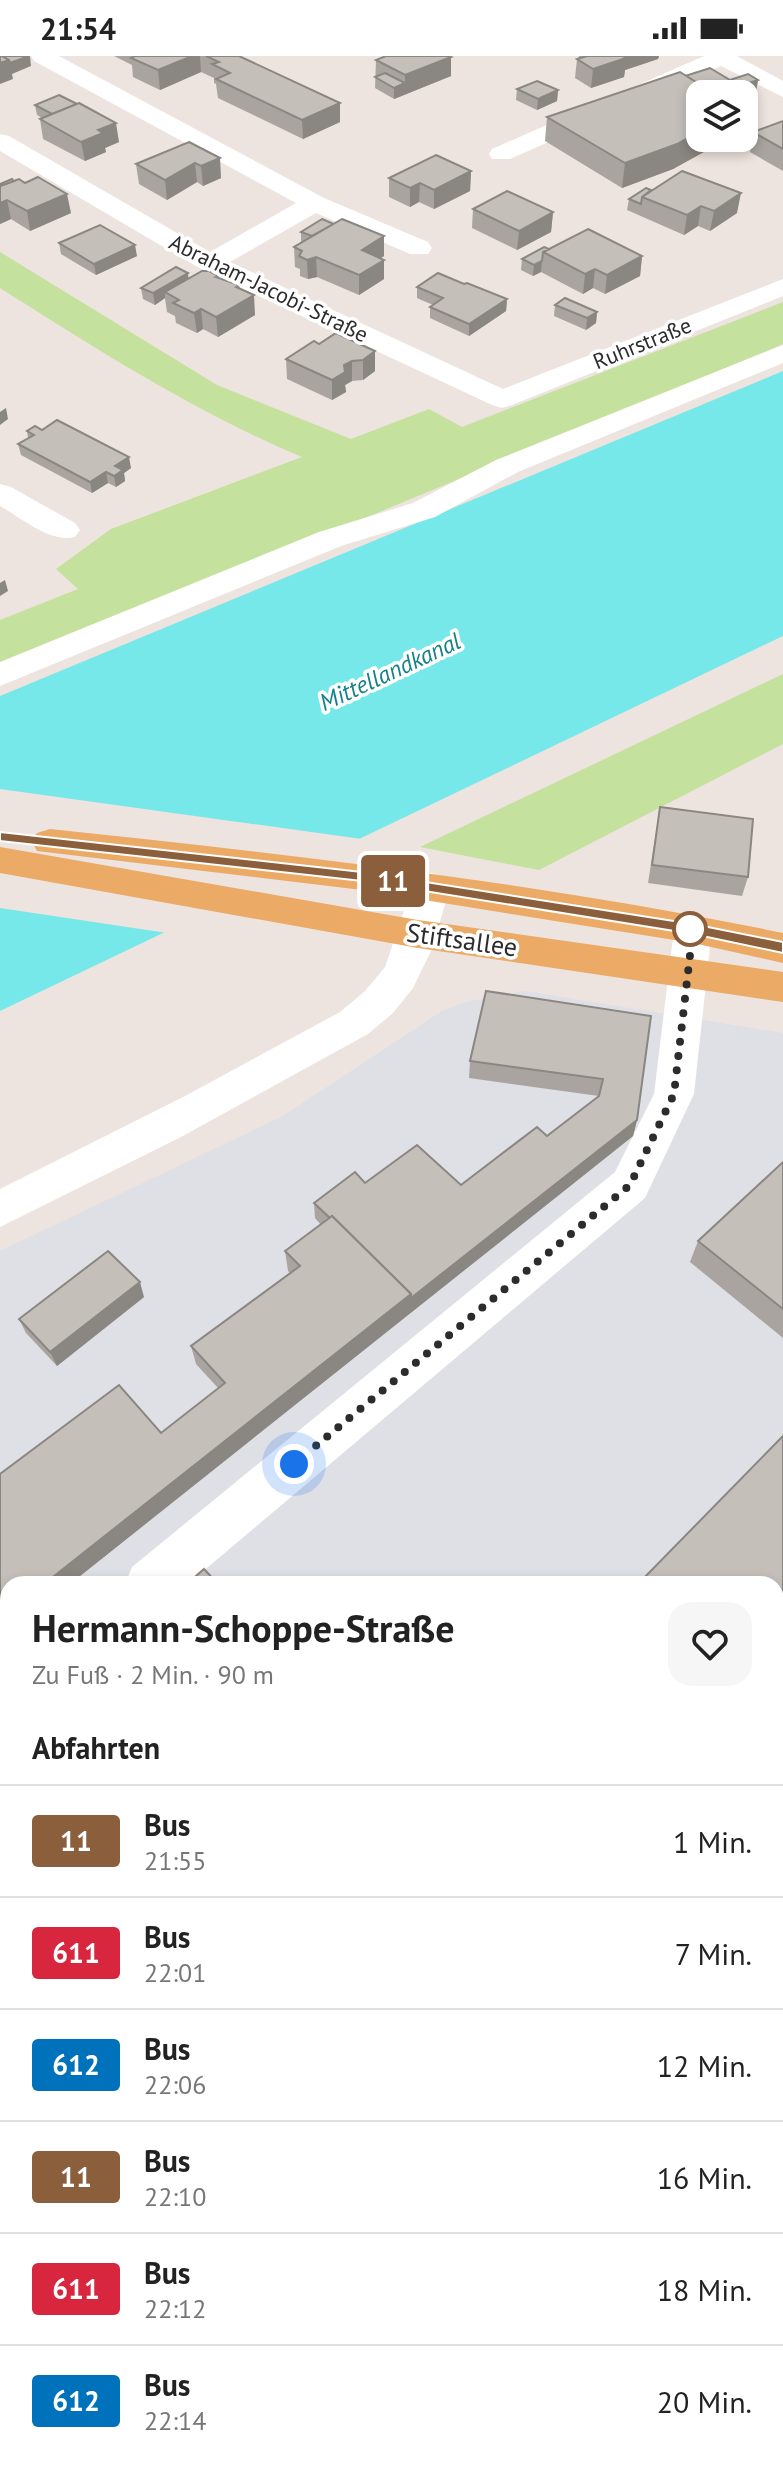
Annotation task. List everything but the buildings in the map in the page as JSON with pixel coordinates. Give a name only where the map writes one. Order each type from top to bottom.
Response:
[{"type":"main road","name":"Stiftsallee","points":[[0,837],[362,876],[693,929],[783,948]]},
{"type":"main road","name":"Stiftsallee","points":[[0,860],[418,934],[783,987]]},
{"type":"street","points":[[42,56],[315,203],[419,248]]},
{"type":"street","points":[[501,154],[721,57],[783,90]]},
{"type":"street","name":"Abraham-Jacobi-Straße","points":[[0,141],[210,263],[502,399]]},
{"type":"street","points":[[210,263],[315,203]]},
{"type":"street","name":"Ruhrstraße","points":[[502,399],[783,287]]},
{"type":"street","points":[[0,675],[330,539],[424,510],[507,466],[783,353]]},
{"type":"street","points":[[0,493],[64,530]]},
{"type":"street","points":[[0,1209],[185,1116],[346,1025],[379,1003],[401,976],[418,934],[431,887]]},
{"type":"street","points":[[160,1576],[630,1185],[674,1094],[693,929]]},
{"type":"shaded area","points":[[525,991],[783,1033],[783,1576],[0,1576],[0,1251],[283,1116],[442,1011],[466,1002]]},
{"type":"green space","points":[[0,252],[217,385],[351,439],[429,409],[462,427],[783,302],[783,344],[0,670],[0,620],[78,589],[56,569],[111,529],[302,457],[185,400],[0,288]]},
{"type":"green space","points":[[783,674],[783,744],[539,870],[420,847]]},
{"type":"water","name":"Mittellandkanal","points":[[783,371],[783,636],[0,1011],[0,696]]},
{"type":"pier","points":[[0,789],[369,840],[174,934],[0,908]]},
{"type":"bus line","name":"11","points":[[0,837],[362,876],[693,929],[783,948]]},
{"type":"route","points":[[294,1464],[630,1185],[674,1094],[693,929],[690,929]]}]
